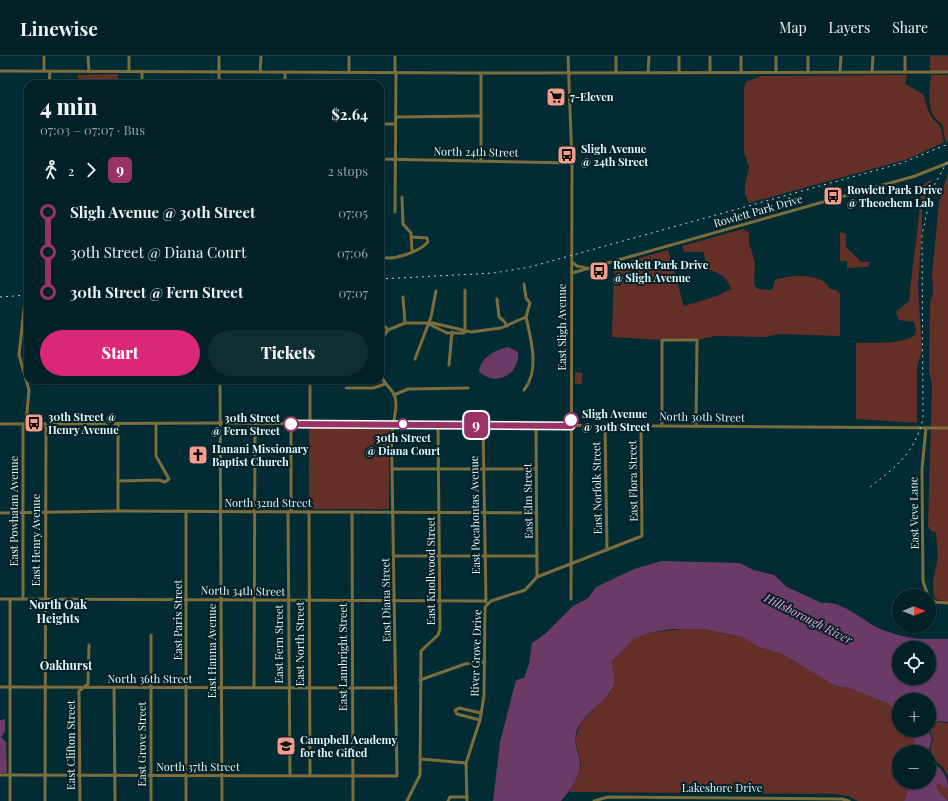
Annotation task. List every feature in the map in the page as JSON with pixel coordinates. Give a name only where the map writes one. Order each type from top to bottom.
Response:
[{"type":"street","points":[[44,56],[44,71]]},
{"type":"street","points":[[88,56],[89,71]]},
{"type":"street","points":[[129,56],[129,71]]},
{"type":"street","points":[[219,56],[219,80]]},
{"type":"street","points":[[260,56],[260,72]]},
{"type":"street","points":[[349,56],[349,72]]},
{"type":"street","points":[[395,56],[396,212]]},
{"type":"street","name":"East Sligh Avenue","points":[[568,56],[572,163],[571,599]]},
{"type":"street","points":[[616,56],[616,73]]},
{"type":"street","points":[[648,73],[649,56]]},
{"type":"street","points":[[679,56],[679,72]]},
{"type":"street","points":[[710,56],[710,72]]},
{"type":"street","points":[[741,56],[741,72]]},
{"type":"street","points":[[776,56],[776,72]]},
{"type":"street","points":[[808,56],[808,72]]},
{"type":"street","points":[[840,72],[841,56]]},
{"type":"street","points":[[872,72],[873,56]]},
{"type":"street","points":[[905,56],[905,72]]},
{"type":"street","points":[[0,71],[482,73],[948,72]]},
{"type":"street","points":[[49,80],[50,71]]},
{"type":"street","points":[[142,71],[142,80]]},
{"type":"street","points":[[285,72],[285,80]]},
{"type":"street","points":[[481,161],[482,73]]},
{"type":"street","points":[[396,117],[481,116]]},
{"type":"street","points":[[384,124],[395,124]]},
{"type":"street","name":"North 24th Street","points":[[384,159],[572,163]]},
{"type":"street","name":"Rowlett Park Drive","points":[[572,273],[915,176],[948,163]]},
{"type":"street","points":[[402,197],[403,224],[411,233],[412,251]]},
{"type":"street","points":[[384,257],[394,257],[412,251],[422,247],[428,241],[427,238],[412,237]]},
{"type":"street","points":[[572,262],[577,266],[588,268]]},
{"type":"street","points":[[524,284],[526,298],[530,303],[526,317],[533,349],[530,383],[524,390]]},
{"type":"street","points":[[465,290],[466,332]]},
{"type":"street","points":[[415,359],[429,324],[436,291]]},
{"type":"street","points":[[403,297],[405,323]]},
{"type":"street","points":[[497,299],[499,317],[507,326]]},
{"type":"street","points":[[24,309],[19,355],[24,371]]},
{"type":"street","points":[[429,324],[442,331],[452,334],[483,331],[507,326],[526,317]]},
{"type":"street","points":[[384,336],[388,330],[405,323],[432,323],[466,332]]},
{"type":"street","points":[[384,326],[388,330]]},
{"type":"street","points":[[449,365],[452,328]]},
{"type":"street","points":[[662,426],[662,340],[696,340],[696,426]]},
{"type":"street","points":[[24,424],[29,390],[27,384]]},
{"type":"street","name":"East Hanna Avenue","points":[[220,384],[222,801]]},
{"type":"street","points":[[310,384],[310,424]]},
{"type":"street","points":[[346,388],[373,388],[385,384],[394,395],[408,389],[468,388]]},
{"type":"street","name":"East Diana Street","points":[[394,395],[392,470],[394,512],[397,776]]},
{"type":"street","points":[[254,688],[255,423]]},
{"type":"street","name":"North 30th Street","points":[[0,424],[255,423],[948,428]]},
{"type":"street","name":"East Powhatan Avenue","points":[[22,599],[24,424]]},
{"type":"street","name":"East Henry Avenue","points":[[45,801],[46,424]]},
{"type":"street","points":[[118,424],[118,511]]},
{"type":"street","points":[[118,481],[148,480],[165,482],[169,479],[156,456],[156,424]]},
{"type":"street","name":"East Fern Street","points":[[290,775],[288,600],[291,424]]},
{"type":"street","name":"East Knollwood Street","points":[[407,801],[420,776],[421,651],[438,635],[440,629],[441,601],[438,425]]},
{"type":"street","name":"East Pocahontas Avenue","points":[[483,425],[484,557],[486,602]]},
{"type":"street","name":"East Elm Street","points":[[536,426],[537,577]]},
{"type":"street","name":"East Norfolk Street","points":[[605,426],[607,550]]},
{"type":"street","name":"East Flora Street","points":[[641,426],[642,536]]},
{"type":"street","name":"East Veve Lane","points":[[926,428],[922,469],[923,581],[926,589]]},
{"type":"street","points":[[392,470],[536,469]]},
{"type":"street","name":"North 32nd Street","points":[[0,513],[118,511],[537,513]]},
{"type":"street","name":"East Paris Street","points":[[186,511],[186,801]]},
{"type":"street","name":"East North Street","points":[[309,512],[310,776]]},
{"type":"street","name":"East Lambright Street","points":[[352,512],[353,801]]},
{"type":"street","name":"River Grove Drive","points":[[467,801],[466,763],[480,720],[484,696],[484,610],[486,602],[525,590],[537,577],[642,536]]},
{"type":"street","points":[[394,556],[537,556]]},
{"type":"street","name":"North 34th Street","points":[[0,599],[486,602]]},
{"type":"street","points":[[10,599],[10,801]]},
{"type":"street","name":"East Veve Lane","points":[[936,602],[948,603]]},
{"type":"street","name":"East Grove Street","points":[[151,635],[151,801]]},
{"type":"street","name":"East Clifton Street","points":[[80,801],[79,691],[88,684],[89,645]]},
{"type":"street","points":[[420,680],[466,664],[484,662]]},
{"type":"street","name":"North 36th Street","points":[[0,687],[396,688]]},
{"type":"street","points":[[114,688],[115,801]]},
{"type":"street","points":[[480,720],[457,714],[455,710],[459,708],[481,713]]},
{"type":"street","points":[[421,759],[466,763]]},
{"type":"street","name":"North 37th Street","points":[[0,775],[397,776]]},
{"type":"street","points":[[448,801],[450,797],[467,797]]},
{"type":"street","name":"Lakeshore Drive","points":[[594,801],[608,799],[702,797],[744,799],[842,799],[849,801]]},
{"type":"shaded area","points":[[930,56],[948,56],[948,73],[930,74]]},
{"type":"shaded area","points":[[118,74],[118,80],[78,80],[78,75]]},
{"type":"shaded area","points":[[907,75],[905,84],[923,94],[933,119],[940,125],[944,142],[908,159],[749,203],[745,194],[745,185],[749,167],[744,152],[744,88],[746,82],[761,76]]},
{"type":"shaded area","points":[[931,75],[948,75],[948,141],[946,143],[942,124],[933,115],[931,109]]},
{"type":"shaded area","points":[[948,173],[948,602],[936,599],[936,589],[934,589],[933,584],[938,551],[936,533],[931,531],[928,526],[932,385],[929,371],[930,303],[933,293],[932,275],[939,202]]},
{"type":"shaded area","points":[[932,179],[922,209],[918,286],[922,351],[917,366],[917,423],[856,419],[856,343],[900,341],[914,336],[916,330],[914,322],[899,320],[896,312],[909,301],[921,190],[924,184]]},
{"type":"shaded area","points":[[743,229],[749,233],[749,243],[755,262],[754,285],[758,289],[772,290],[775,280],[781,278],[805,276],[820,280],[830,289],[836,290],[840,294],[840,336],[778,334],[767,337],[714,336],[698,340],[661,338],[660,340],[612,337],[614,265],[668,250],[684,306],[717,296],[731,289],[723,276],[710,270],[705,261],[704,252],[684,252],[682,246]]},
{"type":"shaded area","points":[[840,232],[846,234],[846,247],[861,262],[870,262],[868,267],[847,268],[847,261],[840,261]]},
{"type":"shaded area","points":[[575,372],[582,373],[582,384],[575,384]]},
{"type":"shaded area","points":[[309,427],[389,427],[389,509],[309,509]]},
{"type":"shaded area","points":[[689,628],[704,629],[742,637],[759,647],[782,654],[835,686],[849,688],[889,704],[892,707],[892,737],[914,737],[915,745],[892,745],[892,789],[908,789],[904,801],[858,801],[848,796],[834,794],[569,792],[577,778],[581,764],[575,740],[580,723],[610,693],[614,674],[612,661],[633,640],[648,633]]},
{"type":"shaded area","points":[[939,722],[948,723],[948,777],[943,767],[936,762],[936,745],[931,745],[932,737],[936,737],[936,724]]},
{"type":"shaded area","points":[[937,782],[948,788],[948,800],[938,791]]},
{"type":"water","points":[[508,347],[518,352],[518,360],[511,373],[499,379],[485,376],[479,371],[480,366],[489,355]]},
{"type":"water","name":"Hillsborough River","points":[[661,561],[740,563],[753,570],[774,575],[787,587],[822,603],[836,604],[844,607],[882,630],[916,639],[948,639],[948,722],[939,721],[936,723],[936,693],[892,693],[892,707],[889,704],[849,688],[835,686],[782,654],[759,647],[742,637],[704,629],[672,629],[648,633],[633,640],[612,661],[614,682],[612,689],[580,723],[575,740],[580,763],[579,773],[574,784],[561,801],[493,801],[500,742],[516,680],[524,678],[529,664],[532,643],[545,634],[573,606],[588,598],[596,587],[634,569]]},
{"type":"water","points":[[5,719],[5,732],[1,737],[6,742],[7,771],[6,773],[0,773],[0,720]]},
{"type":"water","points":[[914,737],[931,737],[932,739],[930,745],[915,745]]},
{"type":"water","points":[[936,765],[944,774],[948,783],[948,788],[937,783],[937,786],[939,791],[948,801],[904,801],[908,789],[936,789]]},
{"type":"railway","points":[[384,279],[494,273],[530,267],[902,163],[948,144]]},
{"type":"railway","points":[[870,487],[904,458],[915,441],[923,418],[922,235],[930,198],[935,184],[948,160]]},
{"type":"railway","points":[[0,297],[24,295]]},
{"type":"bus line","name":"9","points":[[291,424],[571,426],[571,420]]},
{"type":"place","name":"7-Eleven","points":[[556,97]]},
{"type":"place","name":"Sligh Avenue @ 24th Street","points":[[567,155]]},
{"type":"place","name":"Rowlett Park Drive @ Theochem Lab","points":[[833,196]]},
{"type":"place","name":"Rowlett Park Drive @ Sligh Avenue","points":[[599,271]]},
{"type":"place","name":"Sligh Avenue @ 30th Street","points":[[571,420]]},
{"type":"place","name":"30th Street @ Henry Avenue","points":[[34,423]]},
{"type":"place","name":"30th Street @ Fern Street","points":[[291,424]]},
{"type":"place","name":"30th Street @ Diana Court","points":[[403,424]]},
{"type":"place","name":"Hanani Missionary Baptist Church","points":[[198,455]]},
{"type":"place","name":"Campbell Academy for the Gifted","points":[[286,746]]},
{"type":"district","name":"North Oak Heights","points":[[58,612]]},
{"type":"district","name":"Oakhurst","points":[[66,666]]}]
